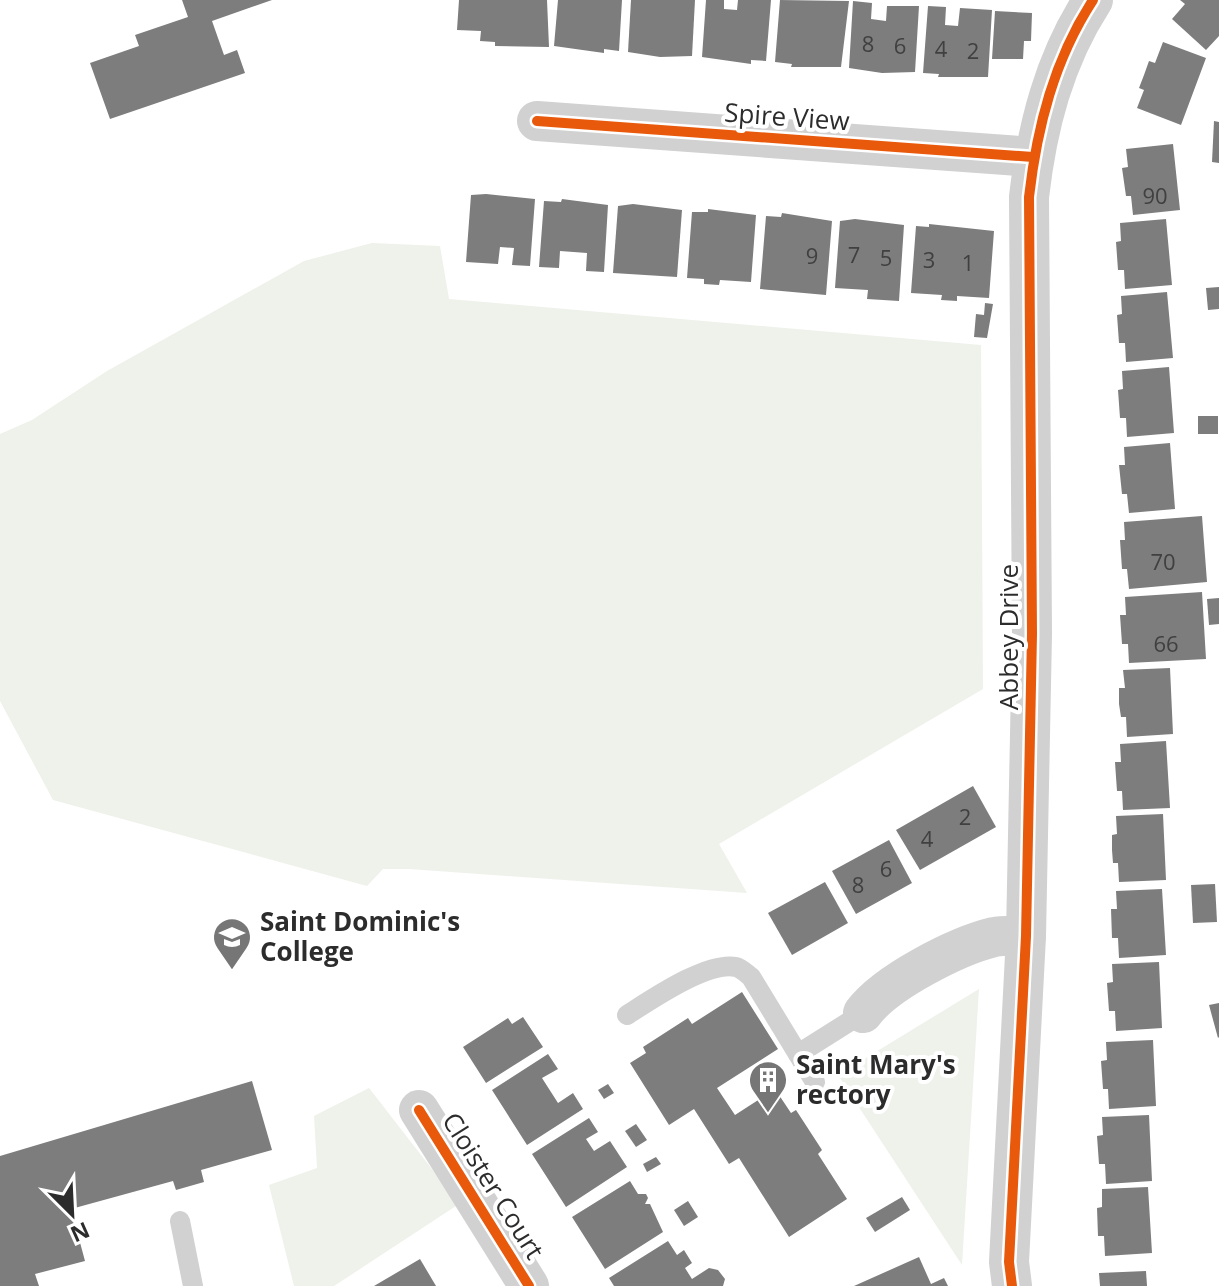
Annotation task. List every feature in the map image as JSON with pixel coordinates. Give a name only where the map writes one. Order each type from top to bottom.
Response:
[{"type":"street","name":"Abbey Drive","points":[[1012,1286],[1009,1262],[1026,936],[1032,634],[1029,197],[1033,157],[1056,70],[1093,0]]},
{"type":"street","name":"Spire View","points":[[537,121],[1033,157]]},
{"type":"street","points":[[863,1013],[884,992],[966,946],[998,936],[1026,936]]},
{"type":"street","name":"Cloister Court","points":[[419,1110],[529,1286]]},
{"type":"lane","points":[[627,1015],[669,988],[721,967],[738,967],[751,977],[815,1082]]},
{"type":"lane","points":[[798,1054],[863,1013]]},
{"type":"lane","points":[[180,1221],[193,1286]]},
{"type":"shaded area","points":[[372,243],[440,246],[449,299],[981,345],[983,689],[719,844],[747,893],[409,869],[383,869],[367,886],[53,800],[0,701],[0,434],[32,420],[107,371],[304,261]]},
{"type":"shaded area","points":[[979,989],[962,1265],[838,1075]]},
{"type":"shaded area","points":[[369,1088],[459,1204],[334,1286],[294,1286],[269,1185],[317,1168],[314,1116]]},
{"type":"building","points":[[182,0],[272,0],[212,21],[224,55],[237,50],[245,73],[110,119],[90,63],[139,46],[135,35],[188,17]]},
{"type":"building","points":[[459,0],[547,0],[549,47],[495,46],[495,42],[480,41],[481,31],[457,30]]},
{"type":"building","points":[[558,0],[622,0],[619,51],[604,49],[604,53],[554,46]]},
{"type":"building","points":[[631,0],[695,0],[692,56],[660,57],[628,52]]},
{"type":"building","points":[[706,0],[724,0],[724,9],[737,10],[738,0],[771,0],[766,61],[751,60],[751,64],[702,57]]},
{"type":"building","points":[[780,0],[849,1],[841,67],[791,67],[792,64],[775,62]]},
{"type":"building","points":[[1180,0],[1219,0],[1219,36],[1206,50],[1172,19],[1185,4]]},
{"type":"building","points":[[853,1],[872,3],[871,19],[886,21],[887,6],[919,6],[915,72],[882,73],[849,68]]},
{"type":"building","points":[[928,6],[946,7],[945,25],[958,26],[960,8],[992,10],[988,77],[938,77],[939,74],[923,73]]},
{"type":"building","points":[[995,11],[1032,13],[1031,41],[1024,41],[1023,59],[992,59]]},
{"type":"building","points":[[1163,42],[1206,58],[1181,125],[1137,108],[1144,90],[1139,88],[1149,61],[1155,63]]},
{"type":"building","points":[[1214,121],[1219,122],[1219,163],[1212,162]]},
{"type":"building","points":[[1173,144],[1180,210],[1133,215],[1131,196],[1126,196],[1122,168],[1128,167],[1126,149]]},
{"type":"building","points":[[471,195],[535,199],[530,266],[512,265],[514,248],[500,247],[498,264],[466,262]]},
{"type":"building","points":[[562,199],[608,205],[604,272],[586,271],[587,253],[560,251],[559,268],[539,267],[544,201],[561,202]]},
{"type":"building","points":[[633,204],[682,210],[677,277],[613,273],[618,206]]},
{"type":"building","points":[[708,209],[756,215],[751,282],[720,280],[719,285],[704,284],[704,279],[687,278],[692,212],[708,212]]},
{"type":"building","points":[[782,213],[832,221],[826,295],[760,289],[766,216],[781,217]]},
{"type":"building","points":[[855,219],[904,225],[899,301],[867,299],[868,290],[835,288],[840,221]]},
{"type":"building","points":[[1166,219],[1172,285],[1125,289],[1124,270],[1118,270],[1116,242],[1121,241],[1120,223]]},
{"type":"building","points":[[929,224],[994,231],[989,298],[957,296],[957,301],[941,300],[942,295],[911,293],[916,226],[929,227]]},
{"type":"building","points":[[1219,287],[1219,309],[1208,310],[1206,288]]},
{"type":"building","points":[[1167,292],[1173,358],[1126,362],[1125,343],[1119,343],[1117,315],[1122,314],[1121,296]]},
{"type":"building","points":[[985,303],[993,304],[987,338],[974,337],[976,314],[984,315]]},
{"type":"building","points":[[1169,367],[1174,433],[1127,437],[1126,418],[1120,418],[1118,390],[1123,389],[1122,371]]},
{"type":"building","points":[[1198,416],[1218,416],[1218,434],[1198,434]]},
{"type":"building","points":[[1170,443],[1175,509],[1129,513],[1127,494],[1122,494],[1119,465],[1125,465],[1124,447]]},
{"type":"building","points":[[1202,516],[1207,582],[1129,589],[1127,569],[1122,569],[1120,540],[1125,540],[1124,522]]},
{"type":"building","points":[[1202,592],[1206,659],[1129,663],[1128,644],[1122,644],[1120,615],[1126,615],[1125,597]]},
{"type":"building","points":[[1219,598],[1219,624],[1209,625],[1207,599]]},
{"type":"building","points":[[1170,668],[1173,734],[1127,737],[1126,717],[1121,717],[1119,704],[1119,688],[1125,688],[1123,670]]},
{"type":"building","points":[[1166,741],[1170,808],[1123,810],[1122,791],[1117,791],[1115,762],[1121,762],[1120,744]]},
{"type":"building","points":[[973,786],[996,827],[920,870],[896,830]]},
{"type":"building","points":[[1163,814],[1166,880],[1119,882],[1118,863],[1113,863],[1112,850],[1112,835],[1117,834],[1116,816]]},
{"type":"building","points":[[889,840],[912,883],[856,914],[832,871]]},
{"type":"building","points":[[825,882],[848,923],[792,955],[768,913]]},
{"type":"building","points":[[1215,884],[1217,922],[1193,923],[1191,885]]},
{"type":"building","points":[[1162,889],[1166,955],[1119,958],[1118,938],[1112,938],[1111,909],[1117,909],[1116,891]]},
{"type":"building","points":[[1159,962],[1162,1028],[1116,1031],[1115,1011],[1109,1011],[1107,983],[1113,982],[1112,964]]},
{"type":"building","name":"Saint Mary's rectory","points":[[742,992],[778,1049],[717,1088],[735,1115],[775,1089],[791,1113],[796,1110],[822,1150],[818,1154],[847,1199],[789,1237],[739,1158],[729,1164],[694,1109],[669,1125],[630,1063],[646,1053],[643,1047],[688,1018],[692,1024]]},
{"type":"building","points":[[1219,1003],[1219,1037],[1218,1038],[1209,1005]]},
{"type":"building","points":[[523,1017],[543,1047],[486,1083],[463,1047],[508,1018],[512,1024]]},
{"type":"building","points":[[1153,1040],[1156,1106],[1109,1109],[1108,1089],[1103,1089],[1101,1061],[1107,1060],[1106,1042]]},
{"type":"building","points":[[548,1054],[558,1069],[542,1078],[558,1103],[573,1093],[583,1109],[527,1145],[492,1090]]},
{"type":"building","points":[[252,1081],[272,1150],[201,1170],[204,1182],[176,1190],[173,1181],[71,1209],[85,1261],[35,1274],[39,1286],[0,1286],[0,1156]]},
{"type":"building","points":[[608,1084],[614,1093],[604,1099],[598,1090]]},
{"type":"building","points":[[1149,1115],[1152,1181],[1106,1184],[1105,1164],[1099,1164],[1097,1136],[1103,1135],[1102,1117]]},
{"type":"building","points":[[589,1118],[598,1132],[586,1139],[594,1151],[610,1141],[627,1167],[566,1207],[532,1154]]},
{"type":"building","points":[[636,1124],[647,1140],[636,1147],[625,1131]]},
{"type":"building","points":[[656,1157],[661,1164],[647,1172],[643,1164]]},
{"type":"building","points":[[630,1181],[638,1194],[646,1194],[645,1204],[650,1204],[663,1232],[605,1269],[572,1217]]},
{"type":"building","points":[[1148,1187],[1152,1253],[1105,1256],[1104,1236],[1098,1236],[1097,1208],[1102,1207],[1102,1189]]},
{"type":"building","points":[[902,1197],[910,1210],[875,1232],[866,1218]]},
{"type":"building","points":[[688,1201],[698,1217],[684,1226],[674,1210]]},
{"type":"building","points":[[668,1241],[677,1255],[684,1250],[692,1263],[685,1268],[692,1279],[709,1268],[718,1270],[725,1279],[723,1286],[614,1286],[609,1278]]},
{"type":"building","points":[[919,1257],[931,1284],[944,1278],[948,1286],[854,1286]]},
{"type":"building","points":[[420,1259],[436,1286],[374,1286]]},
{"type":"building","points":[[1146,1271],[1147,1286],[1100,1286],[1099,1273]]},
{"type":"cycle path","points":[[1012,1286],[1009,1262],[1026,936],[1032,634],[1029,197],[1049,95],[1068,46],[1093,0]]},
{"type":"cycle path","points":[[537,121],[1033,157]]},
{"type":"cycle path","points":[[419,1110],[529,1286]]},
{"type":"place","name":"Saint Dominic's College","points":[[232,971]]},
{"type":"place","name":"Saint Mary's rectory","points":[[768,1114]]}]
